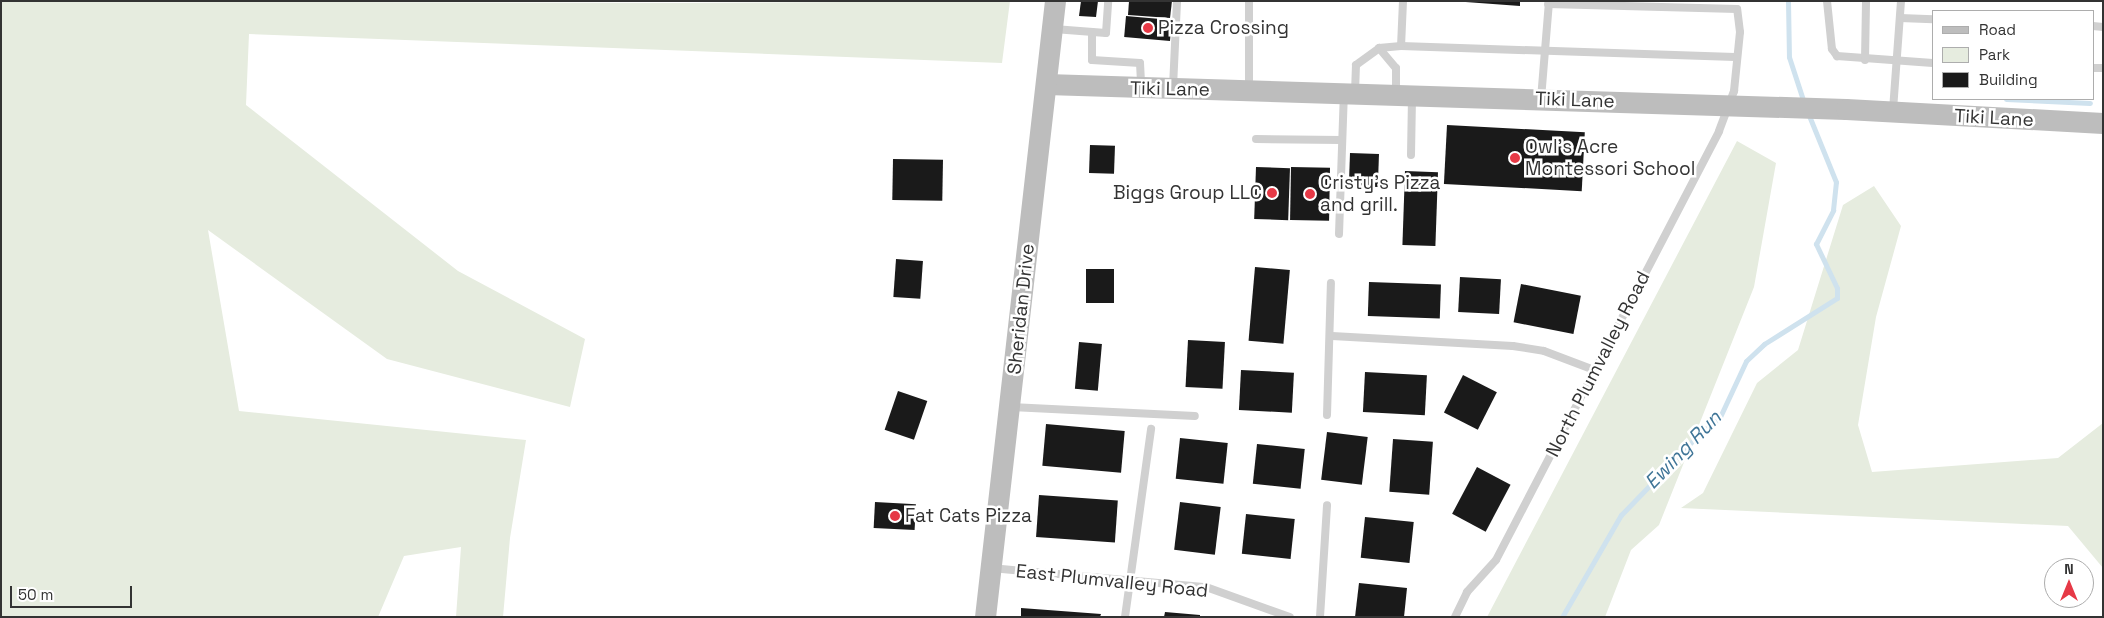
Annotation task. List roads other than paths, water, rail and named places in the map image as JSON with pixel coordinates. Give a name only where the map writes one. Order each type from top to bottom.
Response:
[{"type":"street","name":"Sheridan Drive","points":[[985,617],[1055,1]]},
{"type":"street","name":"Tiki Lane","points":[[1046,84],[1846,109],[2103,123]]},
{"type":"lane","points":[[1052,29],[1106,33],[1108,1]]},
{"type":"lane","points":[[1172,89],[1177,1]]},
{"type":"lane","points":[[1248,1],[1248,90]]},
{"type":"lane","points":[[1401,46],[1403,1]]},
{"type":"lane","points":[[1827,1],[1832,49],[1844,59],[1932,62]]},
{"type":"lane","points":[[1865,60],[1866,1]]},
{"type":"lane","points":[[1893,112],[1901,1]]},
{"type":"lane","points":[[1541,99],[1548,3],[1737,9],[1740,32],[1735,57],[1732,105]]},
{"type":"lane","points":[[1900,18],[1932,19]]},
{"type":"lane","points":[[1092,32],[1092,60],[1140,63],[1142,88]]},
{"type":"lane","points":[[1339,234],[1342,140],[1349,93],[1356,65],[1379,48],[1401,46],[1735,57]]},
{"type":"lane","points":[[1379,48],[1396,68],[1404,95],[1411,155]]},
{"type":"lane","name":"North Plumvalley Road","points":[[1455,617],[1467,592],[1496,560],[1732,105]]},
{"type":"lane","points":[[1256,140],[1342,140]]},
{"type":"lane","points":[[1327,414],[1332,336],[1331,283]]},
{"type":"lane","points":[[1332,336],[1513,346],[1544,350],[1594,370]]},
{"type":"lane","points":[[1010,407],[1195,416]]},
{"type":"lane","points":[[1125,617],[1151,429]]},
{"type":"lane","points":[[1320,617],[1327,505]]},
{"type":"lane","name":"East Plumvalley Road","points":[[990,568],[1129,578],[1206,588],[1290,617]]},
{"type":"waterway","name":"Ewing Run","points":[[1788,1],[1789,57],[1804,103]]},
{"type":"waterway","points":[[2027,100],[2090,103]]},
{"type":"waterway","name":"Ewing Run","points":[[1562,617],[1621,515],[1703,430],[1719,419],[1746,361],[1764,344],[1837,298],[1837,288],[1816,244],[1833,210],[1836,182],[1808,113]]},
{"type":"place","name":"Pizza Crossing","points":[[1148,28]]},
{"type":"place","name":"Owl's Acre Montessori School","points":[[1515,158]]},
{"type":"place","name":"Biggs Group LLC","points":[[1272,193]]},
{"type":"place","name":"Cristy's Pizza and grill.","points":[[1310,194]]},
{"type":"place","name":"Fat Cats Pizza","points":[[895,516]]}]
